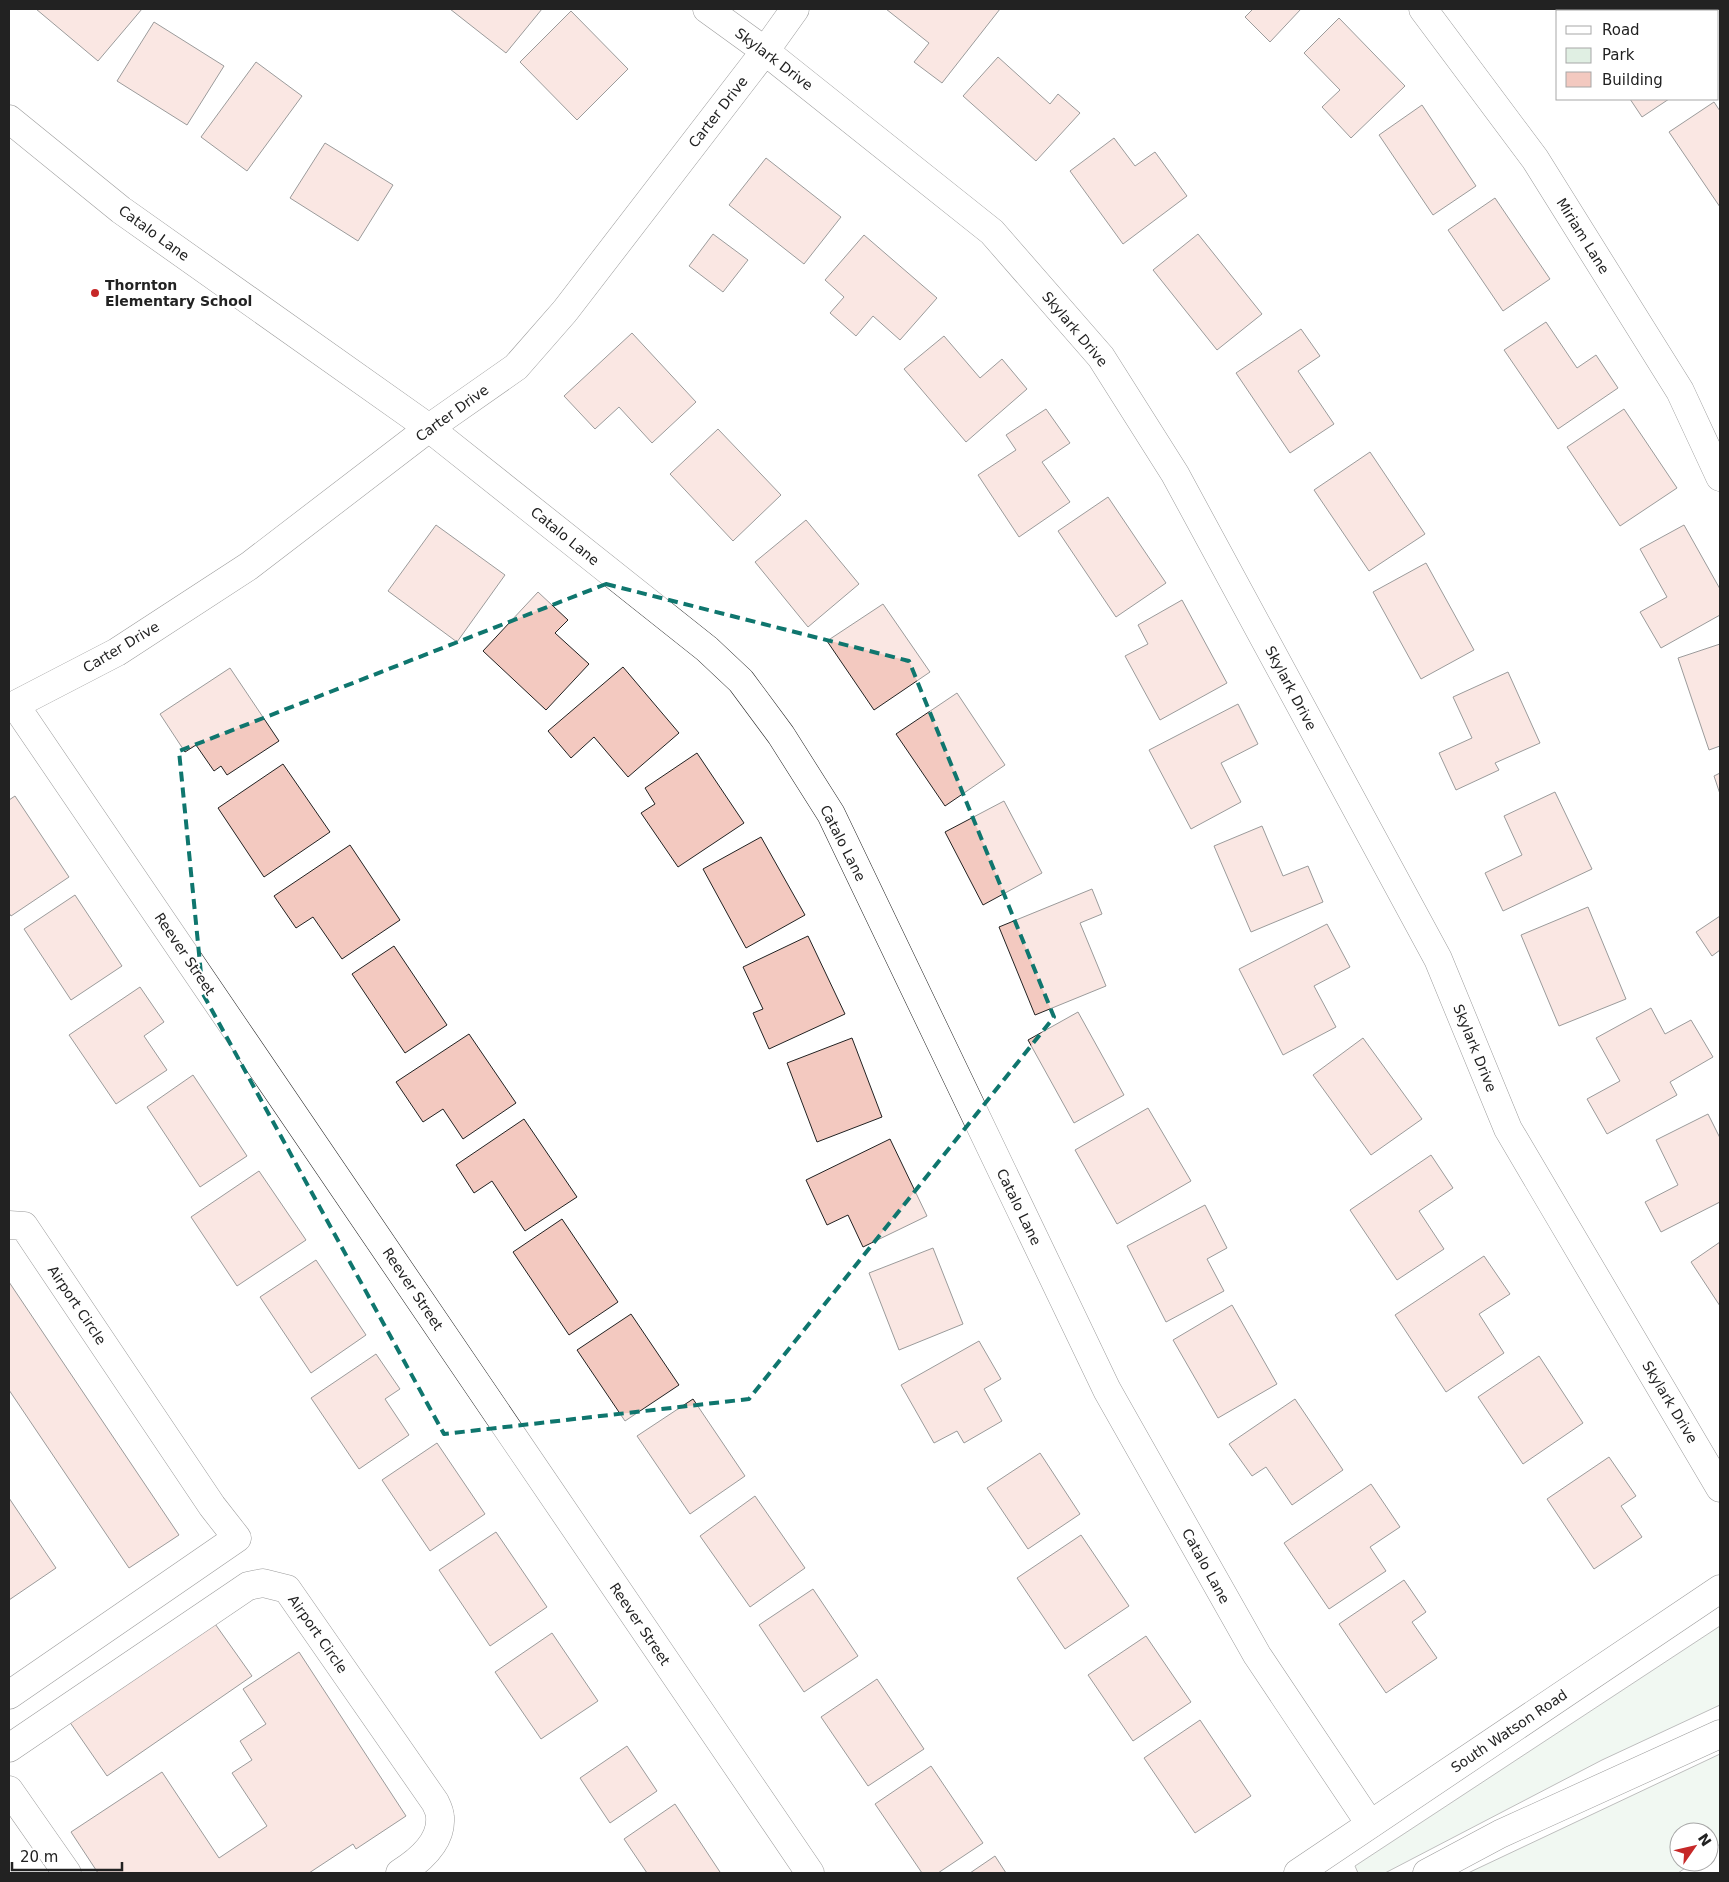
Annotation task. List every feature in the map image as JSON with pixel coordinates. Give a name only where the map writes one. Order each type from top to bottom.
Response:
[{"type":"main road","name":"Skylark Drive","points":[[707,9],[765,51],[992,232],[1101,357],[1175,474],[1438,959],[1508,1129],[1720,1488]]},
{"type":"main road","name":"Carter Drive","points":[[12,706],[117,652],[249,566],[429,428],[516,367],[566,311],[795,9]]},
{"type":"main road","name":"Miriam Lane","points":[[1422,9],[1540,168],[1680,391],[1720,477]]},
{"type":"main road","name":"Catalo Lane","points":[[9,119],[121,210],[429,428],[707,649],[741,681],[781,735],[831,814],[1108,1390],[1257,1655],[1370,1824]]},
{"type":"main road","name":"Reever Street","points":[[12,706],[810,1873]]},
{"type":"main road","name":"Airport Circle","points":[[9,1225],[24,1226],[212,1506],[237,1538],[9,1695]]},
{"type":"main road","name":"Airport Circle","points":[[9,1748],[248,1586],[263,1583],[287,1589],[435,1802],[440,1817],[434,1843],[412,1866],[400,1873]]},
{"type":"main road","name":"South Watson Road","points":[[1298,1873],[1720,1589]]},
{"type":"main road","points":[[1427,1873],[1500,1834],[1720,1734]]},
{"type":"main road","points":[[9,1790],[67,1873]]},
{"type":"highlighted area","points":[[606,584],[909,661],[1054,1017],[749,1399],[444,1434],[203,994],[179,751]]},
{"type":"green space","points":[[1720,1626],[1720,1705],[1602,1760],[1385,1873],[1358,1873],[1355,1866]]},
{"type":"green space","points":[[1720,1754],[1720,1844],[1719,1822],[1669,1822],[1669,1872],[1679,1872],[1678,1873],[1468,1873]]},
{"type":"building","points":[[36,9],[142,9],[98,61]]},
{"type":"building","points":[[450,9],[542,9],[506,53]]},
{"type":"building","points":[[886,9],[1000,9],[942,83],[914,62],[929,43]]},
{"type":"building","points":[[1253,9],[1301,9],[1270,42],[1245,17]]},
{"type":"building","points":[[1561,9],[1599,9],[1597,10]]},
{"type":"building","points":[[1654,9],[1655,10],[1636,10]]},
{"type":"building","points":[[571,11],[628,69],[577,120],[520,62]]},
{"type":"building","points":[[1339,18],[1405,86],[1351,138],[1322,107],[1340,90],[1304,53]]},
{"type":"building","points":[[154,22],[224,66],[187,125],[117,81]]},
{"type":"building","points":[[998,57],[1050,104],[1058,94],[1080,113],[1036,161],[963,96]]},
{"type":"building","points":[[256,62],[302,96],[247,171],[201,137]]},
{"type":"building","points":[[1631,100],[1668,100],[1642,117]]},
{"type":"building","points":[[1714,102],[1720,111],[1720,207],[1669,132]]},
{"type":"building","points":[[1422,105],[1476,186],[1433,215],[1379,135]]},
{"type":"building","points":[[1114,138],[1135,166],[1155,152],[1187,196],[1123,244],[1070,171]]},
{"type":"building","points":[[325,143],[393,185],[358,241],[290,198]]},
{"type":"building","points":[[766,158],[841,217],[804,264],[729,205]]},
{"type":"building","points":[[1495,198],[1550,279],[1503,311],[1448,230]]},
{"type":"building","points":[[713,234],[748,260],[723,292],[689,266]]},
{"type":"building","points":[[1198,234],[1262,314],[1217,350],[1153,270]]},
{"type":"building","points":[[864,235],[937,298],[900,340],[873,316],[856,336],[830,313],[844,297],[825,280]]},
{"type":"building","points":[[1546,322],[1577,368],[1596,355],[1618,388],[1558,429],[1504,350]]},
{"type":"building","points":[[1301,329],[1320,356],[1298,371],[1334,424],[1290,453],[1236,373]]},
{"type":"building","points":[[632,333],[696,402],[652,443],[619,407],[595,429],[564,396]]},
{"type":"building","points":[[944,336],[980,378],[1002,359],[1027,389],[966,442],[904,369]]},
{"type":"building","points":[[1046,409],[1070,443],[1042,462],[1070,502],[1019,537],[978,475],[1016,450],[1006,435]]},
{"type":"building","points":[[1624,409],[1677,488],[1620,526],[1567,447]]},
{"type":"building","points":[[718,429],[781,495],[733,541],[670,474]]},
{"type":"building","points":[[1370,452],[1425,534],[1369,571],[1314,490]]},
{"type":"building","points":[[1108,497],[1166,583],[1116,617],[1058,531]]},
{"type":"building","points":[[806,520],[859,584],[808,627],[755,562]]},
{"type":"building","points":[[436,525],[505,575],[457,642],[388,591]]},
{"type":"building","points":[[1684,525],[1720,589],[1720,615],[1661,648],[1640,612],[1667,597],[1640,549]]},
{"type":"building","points":[[1426,563],[1474,650],[1421,679],[1373,592]]},
{"type":"building","points":[[538,592],[568,620],[555,633],[589,664],[546,710],[483,651]]},
{"type":"building","points":[[1182,600],[1227,683],[1160,720],[1125,656],[1148,644],[1138,625]]},
{"type":"building","points":[[883,604],[930,672],[874,710],[827,641]]},
{"type":"building","points":[[1720,644],[1720,746],[1709,750],[1678,658]]},
{"type":"building","points":[[623,667],[679,733],[628,777],[594,737],[571,758],[548,731]]},
{"type":"building","points":[[230,668],[279,741],[227,775],[221,766],[214,771],[196,745],[185,752],[160,714]]},
{"type":"building","points":[[1508,672],[1540,743],[1495,763],[1499,770],[1456,790],[1439,753],[1472,738],[1453,697]]},
{"type":"building","points":[[957,693],[1005,765],[945,806],[896,734]]},
{"type":"building","points":[[1238,704],[1258,744],[1221,763],[1241,802],[1191,829],[1149,750]]},
{"type":"building","points":[[697,753],[744,823],[678,867],[641,813],[655,804],[645,788]]},
{"type":"building","points":[[283,764],[330,832],[264,877],[218,808]]},
{"type":"building","points":[[1720,773],[1720,794],[1714,776]]},
{"type":"building","points":[[1555,792],[1592,869],[1503,911],[1485,873],[1522,855],[1504,816]]},
{"type":"building","points":[[15,796],[69,877],[11,916],[9,913],[9,800]]},
{"type":"building","points":[[1004,801],[1042,873],[983,905],[945,832]]},
{"type":"building","points":[[1262,826],[1283,876],[1308,866],[1323,902],[1251,932],[1214,846]]},
{"type":"building","points":[[761,837],[805,915],[746,948],[703,869]]},
{"type":"building","points":[[350,845],[400,920],[342,959],[313,917],[296,928],[274,896]]},
{"type":"building","points":[[1092,889],[1102,914],[1080,923],[1106,986],[1035,1015],[999,927]]},
{"type":"building","points":[[75,895],[122,966],[71,1000],[24,929]]},
{"type":"building","points":[[1588,907],[1626,999],[1559,1026],[1521,935]]},
{"type":"building","points":[[1720,916],[1720,950],[1712,956],[1696,932]]},
{"type":"building","points":[[1327,924],[1350,967],[1314,986],[1336,1027],[1283,1055],[1239,969]]},
{"type":"building","points":[[808,936],[845,1014],[769,1049],[753,1013],[763,1009],[743,967]]},
{"type":"building","points":[[394,946],[447,1025],[405,1053],[352,974]]},
{"type":"building","points":[[140,987],[164,1022],[144,1036],[167,1070],[116,1104],[69,1035]]},
{"type":"building","points":[[1651,1008],[1665,1034],[1691,1020],[1713,1057],[1670,1082],[1677,1095],[1607,1134],[1587,1099],[1620,1081],[1596,1038]]},
{"type":"building","points":[[1078,1012],[1124,1095],[1074,1123],[1028,1040]]},
{"type":"building","points":[[469,1034],[516,1103],[463,1139],[443,1109],[423,1122],[396,1082]]},
{"type":"building","points":[[852,1038],[882,1117],[817,1142],[787,1063]]},
{"type":"building","points":[[1363,1038],[1422,1119],[1371,1155],[1313,1075]]},
{"type":"building","points":[[193,1075],[247,1156],[200,1187],[147,1107]]},
{"type":"building","points":[[1148,1108],[1191,1181],[1117,1224],[1075,1150]]},
{"type":"building","points":[[1708,1114],[1720,1138],[1720,1202],[1661,1232],[1645,1202],[1678,1185],[1656,1140]]},
{"type":"building","points":[[524,1119],[577,1197],[525,1231],[492,1181],[474,1193],[456,1165]]},
{"type":"building","points":[[890,1139],[927,1216],[863,1247],[848,1215],[827,1225],[806,1180]]},
{"type":"building","points":[[1431,1155],[1453,1188],[1419,1211],[1444,1249],[1397,1280],[1350,1210]]},
{"type":"building","points":[[259,1171],[306,1240],[237,1286],[191,1217]]},
{"type":"building","points":[[1205,1205],[1227,1248],[1207,1259],[1224,1291],[1166,1322],[1127,1246]]},
{"type":"building","points":[[562,1219],[618,1302],[569,1335],[513,1252]]},
{"type":"building","points":[[1720,1242],[1720,1306],[1691,1262]]},
{"type":"building","points":[[933,1248],[963,1324],[899,1350],[869,1273]]},
{"type":"building","points":[[1484,1256],[1510,1294],[1479,1314],[1504,1353],[1446,1392],[1395,1315]]},
{"type":"building","points":[[316,1260],[366,1335],[311,1373],[260,1297]]},
{"type":"building","points":[[9,1282],[179,1535],[129,1568],[9,1390]]},
{"type":"building","points":[[1232,1305],[1277,1384],[1218,1418],[1173,1340]]},
{"type":"building","points":[[631,1314],[679,1385],[625,1421],[577,1350]]},
{"type":"building","points":[[979,1341],[1001,1379],[984,1389],[1002,1421],[964,1443],[957,1431],[934,1443],[901,1385]]},
{"type":"building","points":[[376,1354],[400,1389],[385,1399],[409,1435],[359,1469],[311,1398]]},
{"type":"building","points":[[1539,1356],[1583,1423],[1523,1464],[1478,1397]]},
{"type":"building","points":[[693,1399],[745,1476],[690,1514],[637,1436]]},
{"type":"building","points":[[1295,1399],[1343,1470],[1292,1505],[1266,1467],[1252,1476],[1229,1444]]},
{"type":"building","points":[[437,1443],[485,1514],[430,1551],[382,1480]]},
{"type":"building","points":[[1040,1453],[1080,1514],[1028,1549],[987,1488]]},
{"type":"building","points":[[1609,1457],[1636,1496],[1621,1506],[1642,1537],[1594,1569],[1547,1499]]},
{"type":"building","points":[[1371,1484],[1400,1527],[1370,1547],[1386,1571],[1329,1609],[1284,1543]]},
{"type":"building","points":[[755,1496],[805,1568],[750,1607],[700,1536]]},
{"type":"building","points":[[9,1498],[56,1568],[9,1600]]},
{"type":"building","points":[[496,1532],[547,1607],[490,1646],[439,1570]]},
{"type":"building","points":[[1081,1535],[1129,1606],[1065,1649],[1017,1578]]},
{"type":"building","points":[[1404,1580],[1426,1612],[1412,1622],[1437,1658],[1386,1693],[1339,1624]]},
{"type":"building","points":[[813,1589],[858,1656],[804,1692],[759,1625]]},
{"type":"building","points":[[213,1621],[252,1676],[107,1776],[69,1721]]},
{"type":"building","points":[[552,1633],[598,1701],[541,1739],[495,1672]]},
{"type":"building","points":[[1146,1636],[1191,1702],[1133,1741],[1088,1675]]},
{"type":"building","points":[[299,1652],[406,1816],[356,1849],[353,1844],[309,1873],[98,1873],[71,1832],[162,1772],[219,1858],[267,1826],[232,1773],[252,1760],[240,1741],[266,1724],[243,1689]]},
{"type":"building","points":[[877,1679],[924,1749],[868,1786],[821,1717]]},
{"type":"building","points":[[1200,1720],[1251,1796],[1195,1833],[1144,1758]]},
{"type":"building","points":[[627,1746],[657,1791],[610,1823],[580,1778]]},
{"type":"building","points":[[931,1766],[983,1843],[938,1873],[922,1873],[875,1804]]},
{"type":"building","points":[[675,1804],[720,1872],[647,1873],[624,1839]]},
{"type":"building","points":[[995,1856],[1006,1873],[970,1873]]},
{"type":"place","name":"Thornton Elementary School","points":[[95,293]]}]
